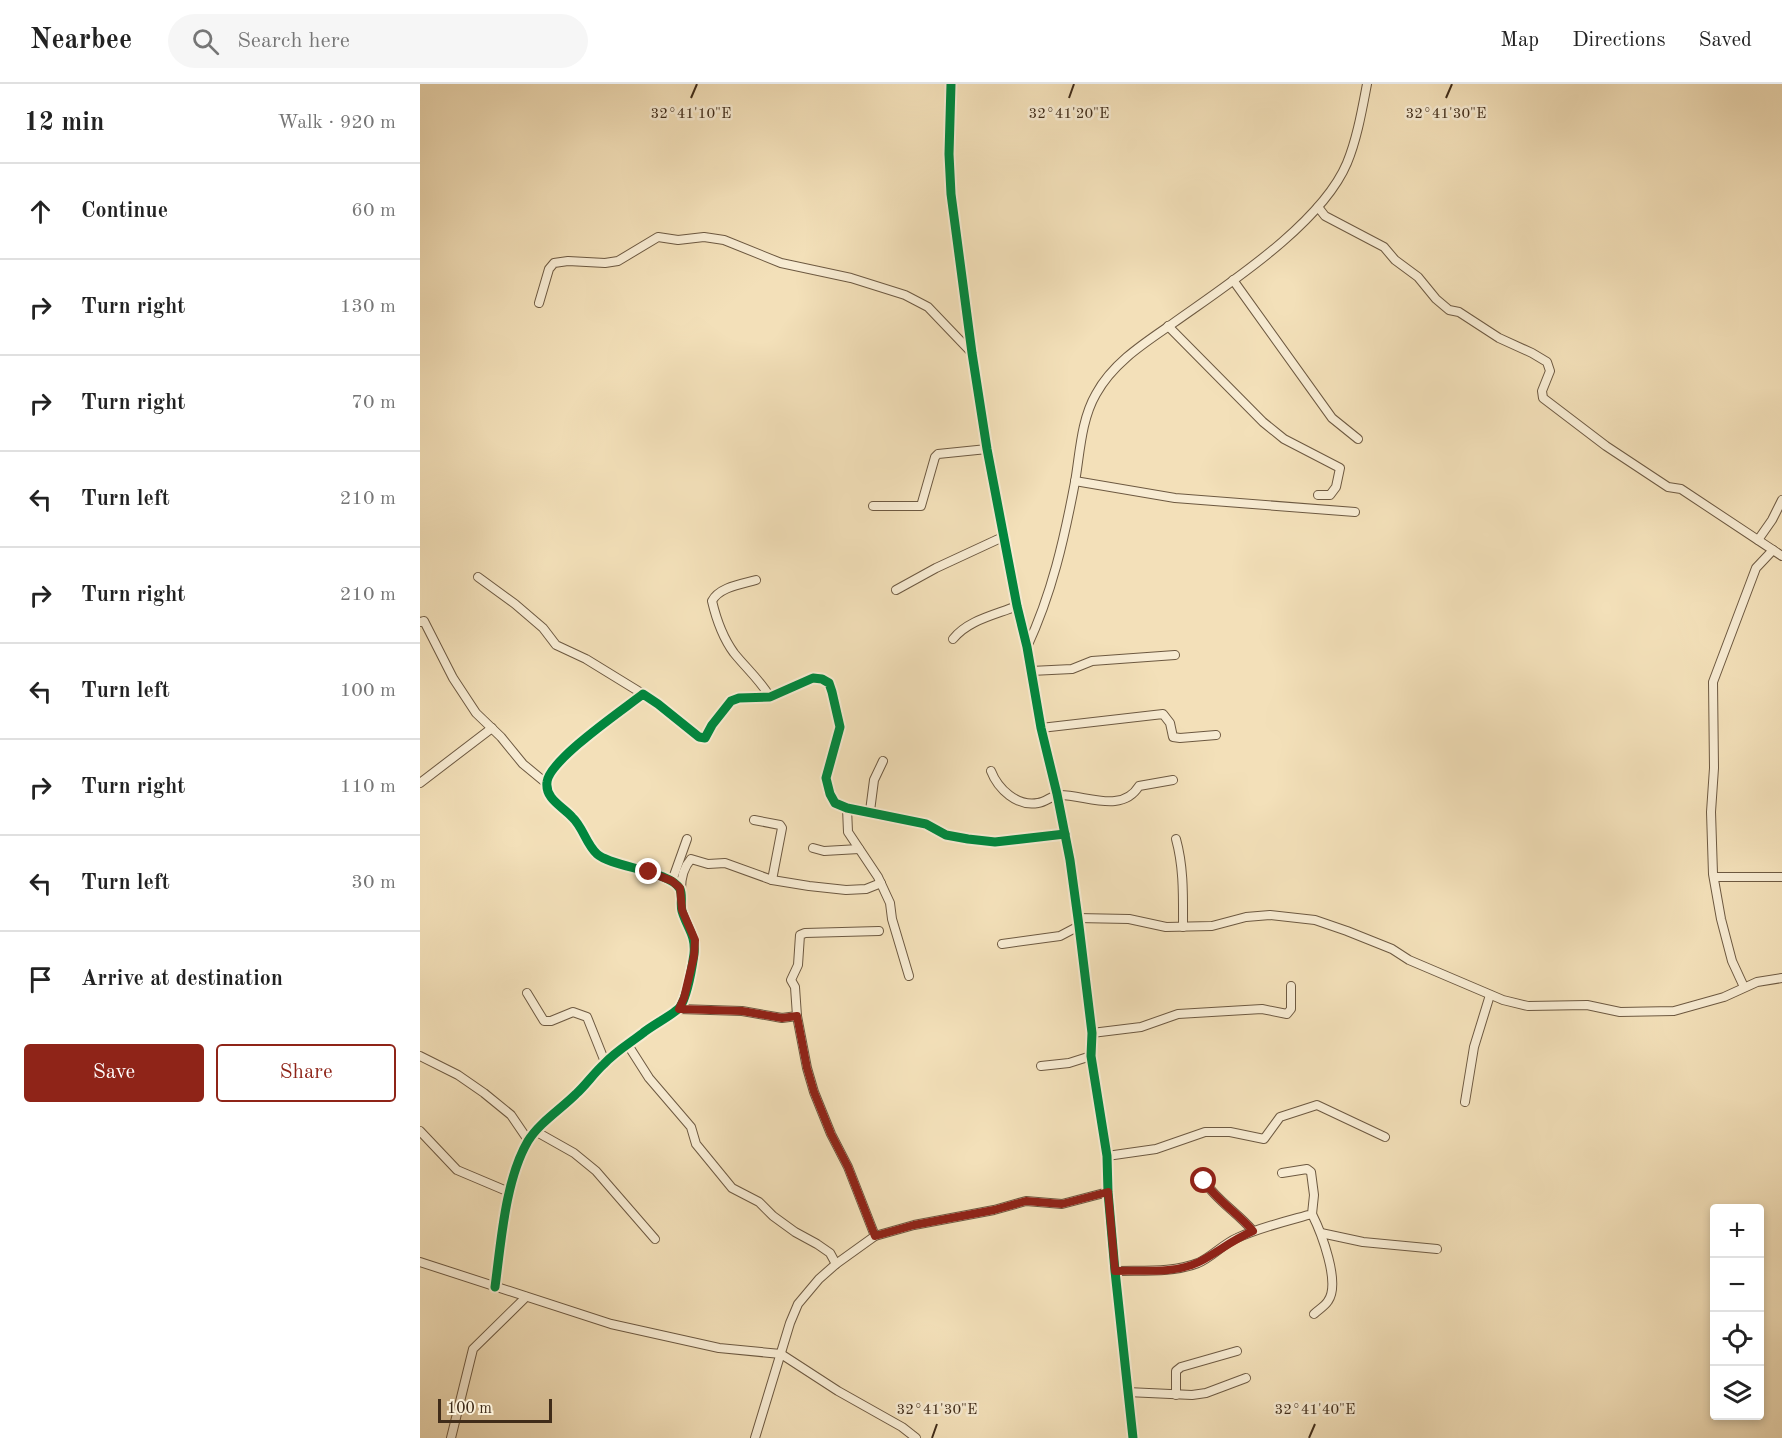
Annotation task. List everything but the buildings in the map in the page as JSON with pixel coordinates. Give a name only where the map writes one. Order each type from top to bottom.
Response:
[{"type":"street","points":[[951,84],[949,154],[951,194],[972,353],[987,449],[1017,606],[1065,834],[1092,1033],[1091,1056],[1107,1156],[1115,1271],[1133,1438]]},
{"type":"street","points":[[1027,647],[1042,615],[1057,569],[1085,420],[1095,395],[1112,370],[1168,326],[1233,280],[1318,207],[1337,182],[1347,163],[1367,84]]},
{"type":"street","points":[[1318,207],[1325,216],[1384,247],[1395,260],[1418,277],[1449,310],[1459,312],[1499,338],[1547,362],[1550,371],[1542,391],[1543,398],[1575,423],[1668,487],[1681,489],[1782,556]]},
{"type":"street","points":[[539,303],[549,269],[554,263],[611,262],[624,258],[655,238],[682,240],[704,237],[724,240],[781,263],[851,278],[905,295],[928,307],[972,353]]},
{"type":"street","points":[[1233,280],[1332,418],[1358,439]]},
{"type":"street","points":[[1168,326],[1206,366],[1284,439],[1340,468],[1335,487],[1330,495],[1318,495]]},
{"type":"street","points":[[873,506],[921,506],[934,457],[938,454],[987,449]]},
{"type":"street","points":[[1075,481],[1175,498],[1354,512]]},
{"type":"street","points":[[1758,540],[1782,500]]},
{"type":"street","points":[[896,590],[936,568],[1005,536]]},
{"type":"street","points":[[1744,987],[1732,961],[1721,919],[1714,877],[1711,812],[1714,768],[1713,682],[1756,568],[1773,550]]},
{"type":"street","points":[[478,578],[515,604],[543,628],[556,645],[586,659],[643,694],[699,737],[705,738],[730,701],[739,698],[770,697],[813,678],[829,683],[840,727],[826,778],[830,794],[835,802],[847,808],[926,824],[945,835],[968,839],[995,842],[1065,834]]},
{"type":"street","points":[[756,580],[727,589],[716,595],[712,601],[717,619],[734,652],[754,673],[770,697]]},
{"type":"street","points":[[953,639],[958,632],[975,621],[1017,606]]},
{"type":"street","points":[[420,622],[424,621],[453,678],[476,713],[523,764],[546,783],[557,805],[575,820],[598,856],[672,881],[680,888],[682,895]]},
{"type":"street","points":[[1031,671],[1072,669],[1092,661],[1175,655]]},
{"type":"street","points":[[546,783],[554,765],[643,694]]},
{"type":"street","points":[[1041,728],[1162,714],[1170,723],[1173,737],[1216,735]]},
{"type":"street","points":[[420,783],[492,728]]},
{"type":"street","points":[[870,812],[874,780],[883,762]]},
{"type":"street","points":[[991,771],[998,786],[1018,800],[1038,803],[1058,794],[1113,801],[1127,799],[1138,786],[1173,780]]},
{"type":"street","points":[[847,808],[848,832],[882,884],[890,903],[909,976]]},
{"type":"street","points":[[754,820],[780,825],[782,828],[772,880]]},
{"type":"street","points":[[672,881],[687,839]]},
{"type":"street","points":[[1176,839],[1180,852],[1183,887],[1183,927]]},
{"type":"street","points":[[813,848],[824,851],[859,849]]},
{"type":"street","points":[[495,1287],[509,1192],[528,1140],[578,1093],[605,1062],[679,1009],[684,998],[694,956],[695,940],[682,910],[681,880],[687,863],[691,859],[708,864],[725,863],[772,880],[846,890],[866,889],[882,884]]},
{"type":"street","points":[[1714,877],[1782,877]]},
{"type":"street","points":[[1002,944],[1060,936],[1078,922],[1129,919],[1166,927],[1212,926],[1246,917],[1270,915],[1315,920],[1347,931],[1503,1000],[1528,1006],[1587,1005],[1620,1012],[1674,1011],[1724,997],[1757,982],[1782,978]]},
{"type":"street","points":[[875,1236],[848,1167],[817,1100],[807,1068],[797,1016],[795,987],[791,980],[798,965],[800,935],[879,931]]},
{"type":"street","points":[[1092,1033],[1141,1027],[1178,1014],[1262,1009],[1287,1014],[1290,1009],[1291,986]]},
{"type":"street","points":[[527,993],[544,1021],[551,1021],[573,1012],[587,1017],[605,1062]]},
{"type":"street","points":[[1465,1102],[1474,1047],[1490,994]]},
{"type":"street","points":[[679,1009],[742,1011],[782,1018],[797,1016]]},
{"type":"street","points":[[628,1045],[649,1078],[691,1127],[696,1144],[732,1188],[759,1202],[772,1216],[818,1244],[830,1254],[836,1264]]},
{"type":"street","points":[[420,1056],[458,1075],[511,1115],[528,1140]]},
{"type":"street","points":[[1041,1066],[1069,1063],[1091,1056]]},
{"type":"street","points":[[1107,1156],[1156,1149],[1205,1132],[1230,1132],[1264,1139],[1280,1117],[1317,1105],[1385,1137]]},
{"type":"street","points":[[420,1131],[457,1170],[509,1192]]},
{"type":"street","points":[[535,1131],[574,1153],[596,1171],[655,1239]]},
{"type":"street","points":[[1282,1173],[1307,1169],[1311,1172],[1314,1195],[1312,1214],[1330,1261],[1332,1290],[1329,1300],[1314,1314]]},
{"type":"street","points":[[1204,1181],[1210,1190],[1253,1231]]},
{"type":"street","points":[[755,1438],[798,1304],[819,1279],[875,1236],[914,1225],[994,1210],[1026,1201],[1062,1204],[1108,1192]]},
{"type":"street","points":[[1115,1271],[1167,1269],[1199,1262],[1234,1239],[1253,1231],[1312,1214]]},
{"type":"street","points":[[1321,1233],[1363,1242],[1437,1249]]},
{"type":"street","points":[[420,1262],[611,1324],[708,1346],[781,1354],[838,1391],[902,1427],[916,1438]]},
{"type":"street","points":[[452,1438],[473,1349],[526,1297]]},
{"type":"street","points":[[1176,1395],[1176,1371],[1181,1367],[1237,1350]]},
{"type":"street","points":[[1127,1392],[1176,1395],[1206,1393],[1246,1378]]},
{"type":"cycle path","points":[[951,84],[949,154],[951,194],[972,353],[987,449],[1017,606],[1070,860],[1092,1033],[1091,1056],[1107,1156],[1115,1271],[1133,1438]]},
{"type":"cycle path","points":[[495,1287],[509,1193],[520,1157],[528,1141],[538,1128],[613,1056],[680,1007],[687,989],[693,960],[694,942],[682,911],[680,889],[665,878],[597,854],[576,821],[551,798],[547,788],[551,773],[560,761],[589,735],[643,694],[699,737],[705,738],[731,701],[739,698],[770,697],[813,678],[822,679],[829,683],[840,727],[826,778],[835,803],[847,808],[926,824],[946,835],[968,839],[995,842],[1065,834]]},
{"type":"route","points":[[649,872],[672,881],[680,888],[682,910],[695,940],[694,956],[684,998],[679,1009],[742,1011],[782,1018],[797,1016],[807,1068],[822,1115],[848,1167],[875,1236],[914,1225],[994,1210],[1026,1201],[1062,1204],[1108,1192],[1115,1271],[1186,1266],[1199,1262],[1234,1239],[1253,1231],[1210,1190],[1204,1181]]}]
